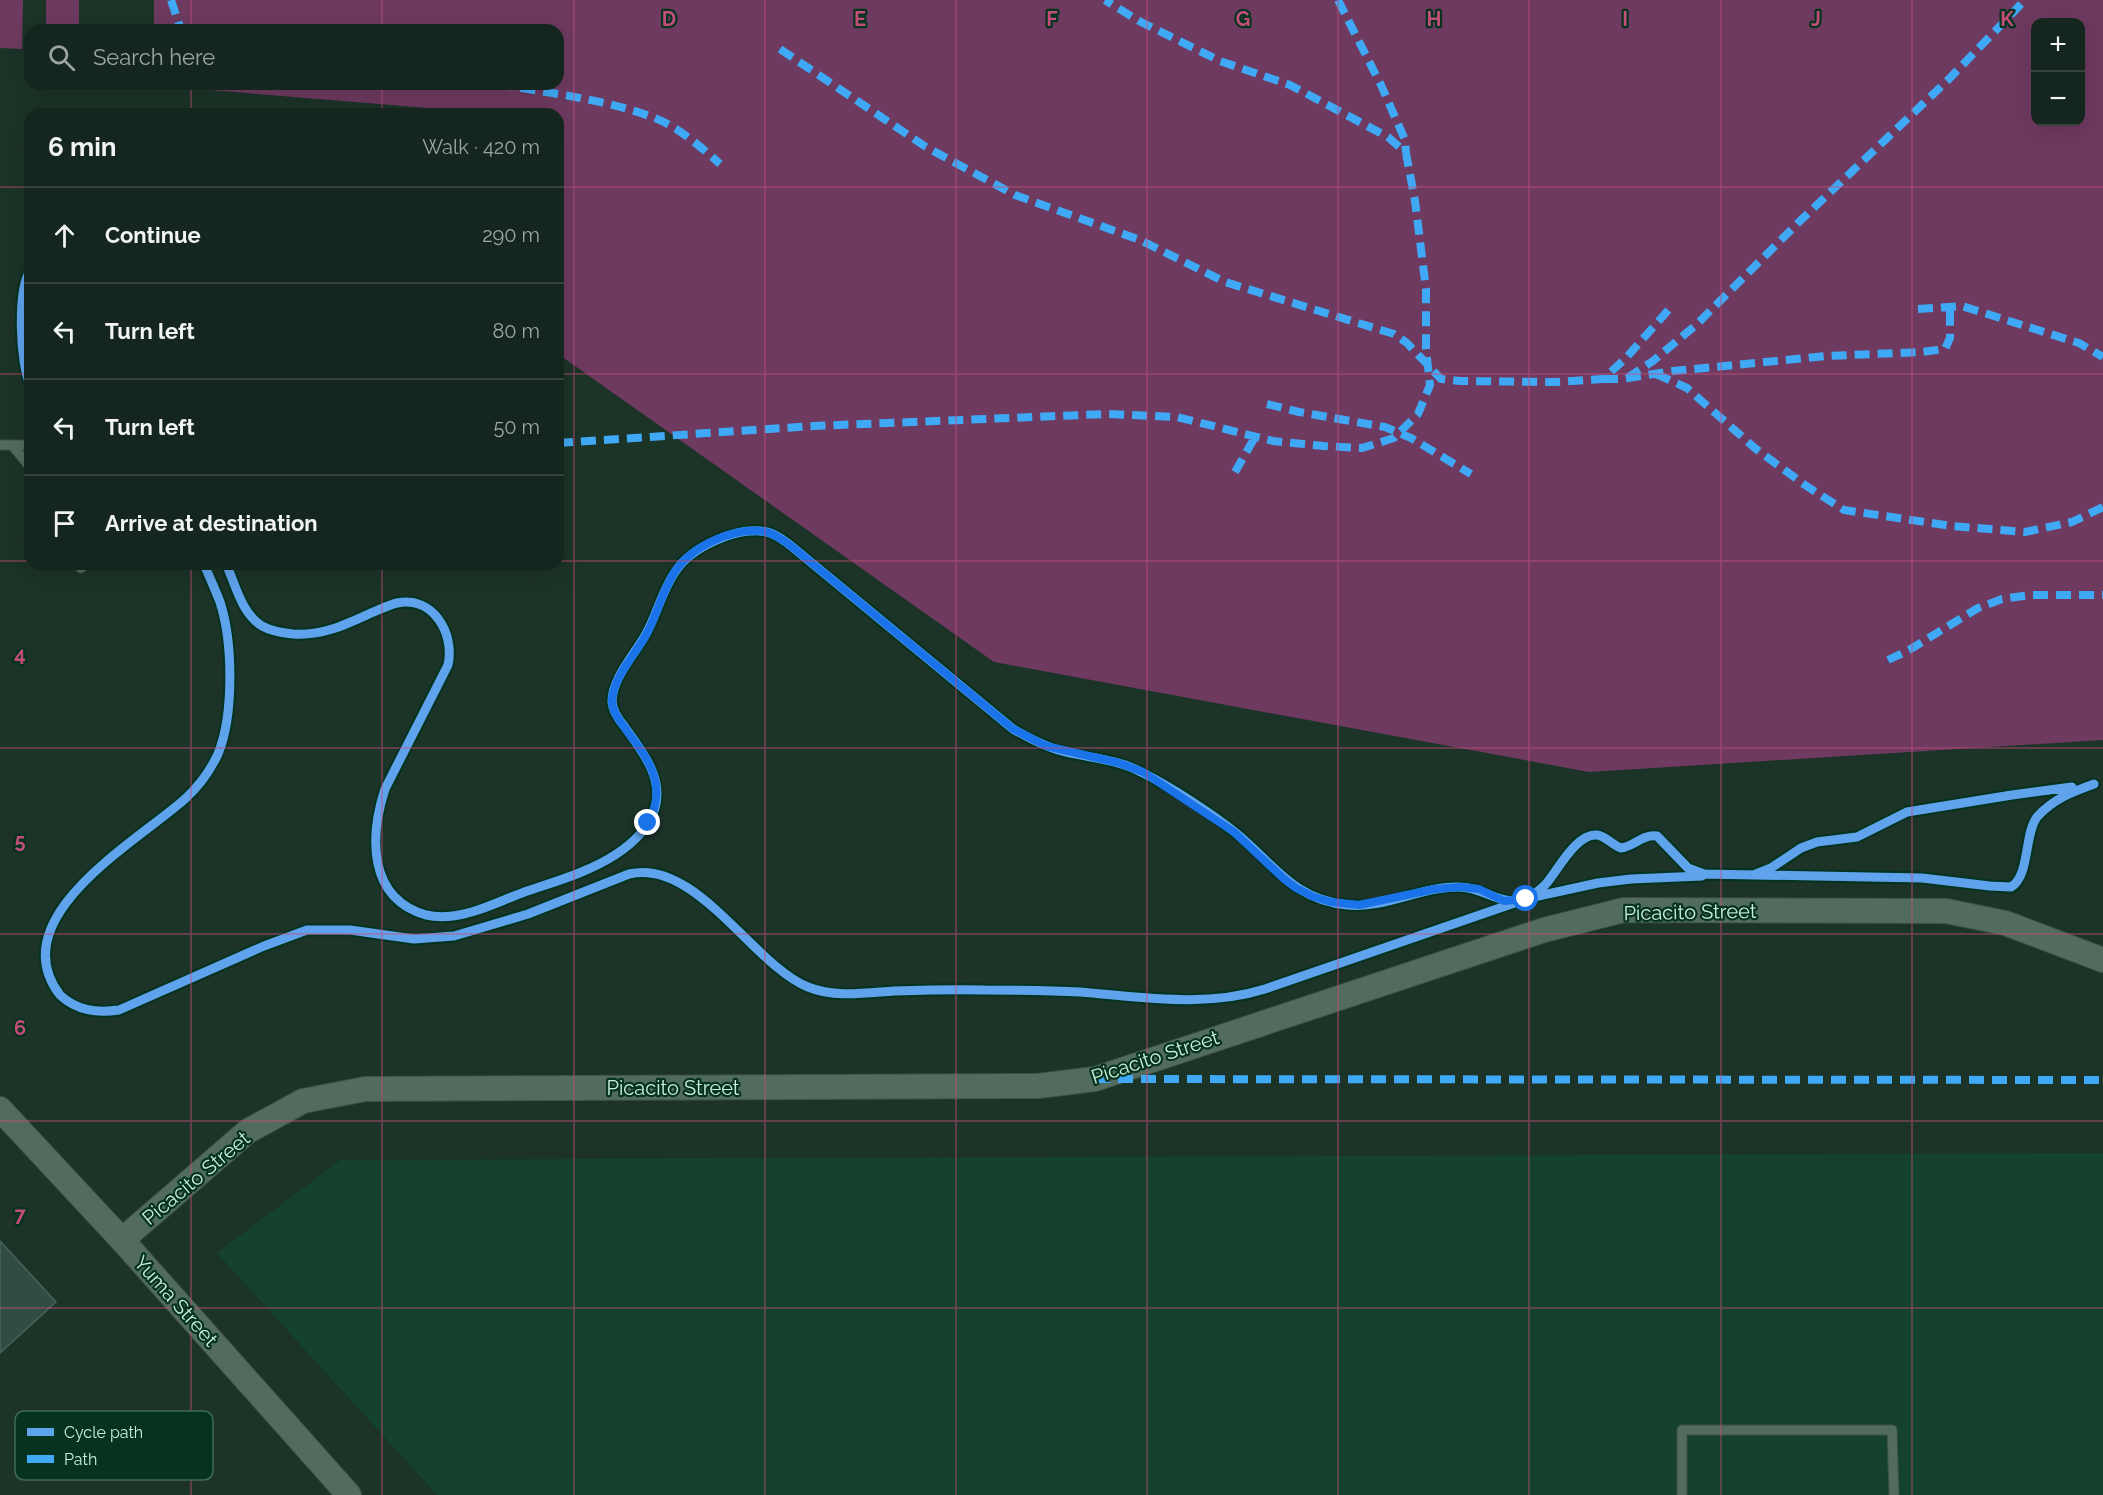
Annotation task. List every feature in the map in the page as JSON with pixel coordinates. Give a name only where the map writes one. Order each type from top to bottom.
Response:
[{"type":"street","name":"Picacito Street","points":[[122,1240],[248,1131],[303,1101],[365,1089],[1038,1086],[1095,1079],[1544,930],[1624,910],[1946,912],[2005,923],[2103,960]]},
{"type":"street","name":"Yuma Street","points":[[0,1109],[122,1240],[349,1495]]},
{"type":"lane","points":[[0,445],[24,445]]},
{"type":"lane","points":[[12,445],[24,460]]},
{"type":"lane","points":[[1682,1495],[1682,1430],[1892,1430],[1894,1495]]},
{"type":"shaded area","points":[[0,0],[23,0],[22,49],[0,48]]},
{"type":"shaded area","points":[[46,0],[79,0],[79,24],[46,24]]},
{"type":"shaded area","points":[[154,0],[2103,0],[2103,740],[1589,772],[994,662],[564,358],[564,108],[428,108],[209,90],[564,90],[564,24],[154,24]]},
{"type":"shaded area","points":[[2103,1153],[2103,1495],[437,1495],[217,1253],[340,1160]]},
{"type":"building","points":[[0,1241],[56,1302],[0,1353]]},
{"type":"marked path","points":[[171,0],[179,24]]},
{"type":"marked path","points":[[564,443],[814,426],[1107,414],[1177,417],[1273,441],[1324,446],[1362,448],[1394,438],[1418,414],[1430,385],[1426,349],[1426,289],[1415,201],[1406,153],[1388,137],[1290,85],[1220,61],[1139,21],[1105,0]]},
{"type":"marked path","points":[[1338,0],[1381,85],[1405,140],[1406,153]]},
{"type":"marked path","points":[[1627,378],[1653,361],[1696,325],[1801,220],[1948,80],[2025,0]]},
{"type":"marked path","points":[[780,49],[926,147],[1015,195],[1140,240],[1225,282],[1394,334],[1407,343],[1441,379],[1556,382],[1603,379],[1625,359],[1671,307]]},
{"type":"marked path","points":[[532,90],[595,101],[652,117],[679,131],[720,164]]},
{"type":"marked path","points":[[1603,379],[1621,379],[1673,371],[1827,356],[1945,349],[1950,338],[1950,306]]},
{"type":"marked path","points":[[1918,309],[1962,306],[2079,343],[2103,357]]},
{"type":"marked path","points":[[1656,374],[1687,388],[1756,449],[1844,510],[1952,526],[2025,532],[2072,522],[2103,507]]},
{"type":"marked path","points":[[1267,404],[1385,427],[1411,438],[1471,474]]},
{"type":"marked path","points":[[1235,472],[1255,437]]},
{"type":"marked path","points":[[1888,660],[1909,650],[1978,608],[2002,599],[2030,595],[2103,595]]},
{"type":"marked path","points":[[1095,1079],[2103,1080]]},
{"type":"cycle path","points":[[24,290],[21,327],[24,360]]},
{"type":"cycle path","points":[[228,570],[249,614],[262,626],[273,630],[293,634],[324,631],[390,605],[410,602],[421,605],[439,619],[448,641],[448,665],[385,789],[380,807],[376,845],[383,880],[393,895],[407,907],[426,915],[446,917],[471,912],[570,877],[615,855],[639,835],[649,822],[655,808],[656,785],[644,754],[614,709],[612,702],[616,684],[646,634],[670,579],[682,563],[692,554],[716,540],[729,535],[755,531],[773,534],[790,545],[1013,729],[1052,748],[1121,764],[1152,778],[1190,800],[1226,825],[1298,888],[1329,902],[1348,905],[1376,904],[1431,890],[1459,887],[1515,901],[1598,883],[1702,876]]},
{"type":"cycle path","points":[[207,570],[220,602],[229,657],[229,699],[223,738],[212,766],[191,793],[110,858],[83,883],[61,909],[48,937],[46,966],[60,995],[80,1008],[103,1011],[119,1010],[264,946],[307,930],[350,930],[414,939],[454,936],[528,914],[629,874],[654,873],[678,882],[701,897],[787,975],[808,987],[829,993],[1032,990],[1173,1000],[1220,998],[1265,989],[1526,899],[1545,885],[1574,847],[1589,836],[1600,836],[1621,848],[1647,837],[1657,836],[1688,868],[1704,874],[1922,878],[2011,887],[2021,874],[2030,834],[2037,817],[2056,801],[2094,784]]},
{"type":"cycle path","points":[[1756,874],[1771,868],[1801,848],[1817,842],[1857,837],[1907,812],[2072,787]]},
{"type":"route","points":[[648,823],[656,805],[656,783],[648,762],[619,720],[613,707],[612,701],[616,685],[651,626],[678,567],[693,554],[715,541],[745,532],[764,532],[771,533],[790,545],[1013,729],[1046,746],[1119,763],[1143,772],[1234,832],[1271,868],[1305,893],[1322,900],[1349,905],[1367,904],[1448,887],[1479,889],[1509,902],[1526,899]]}]
